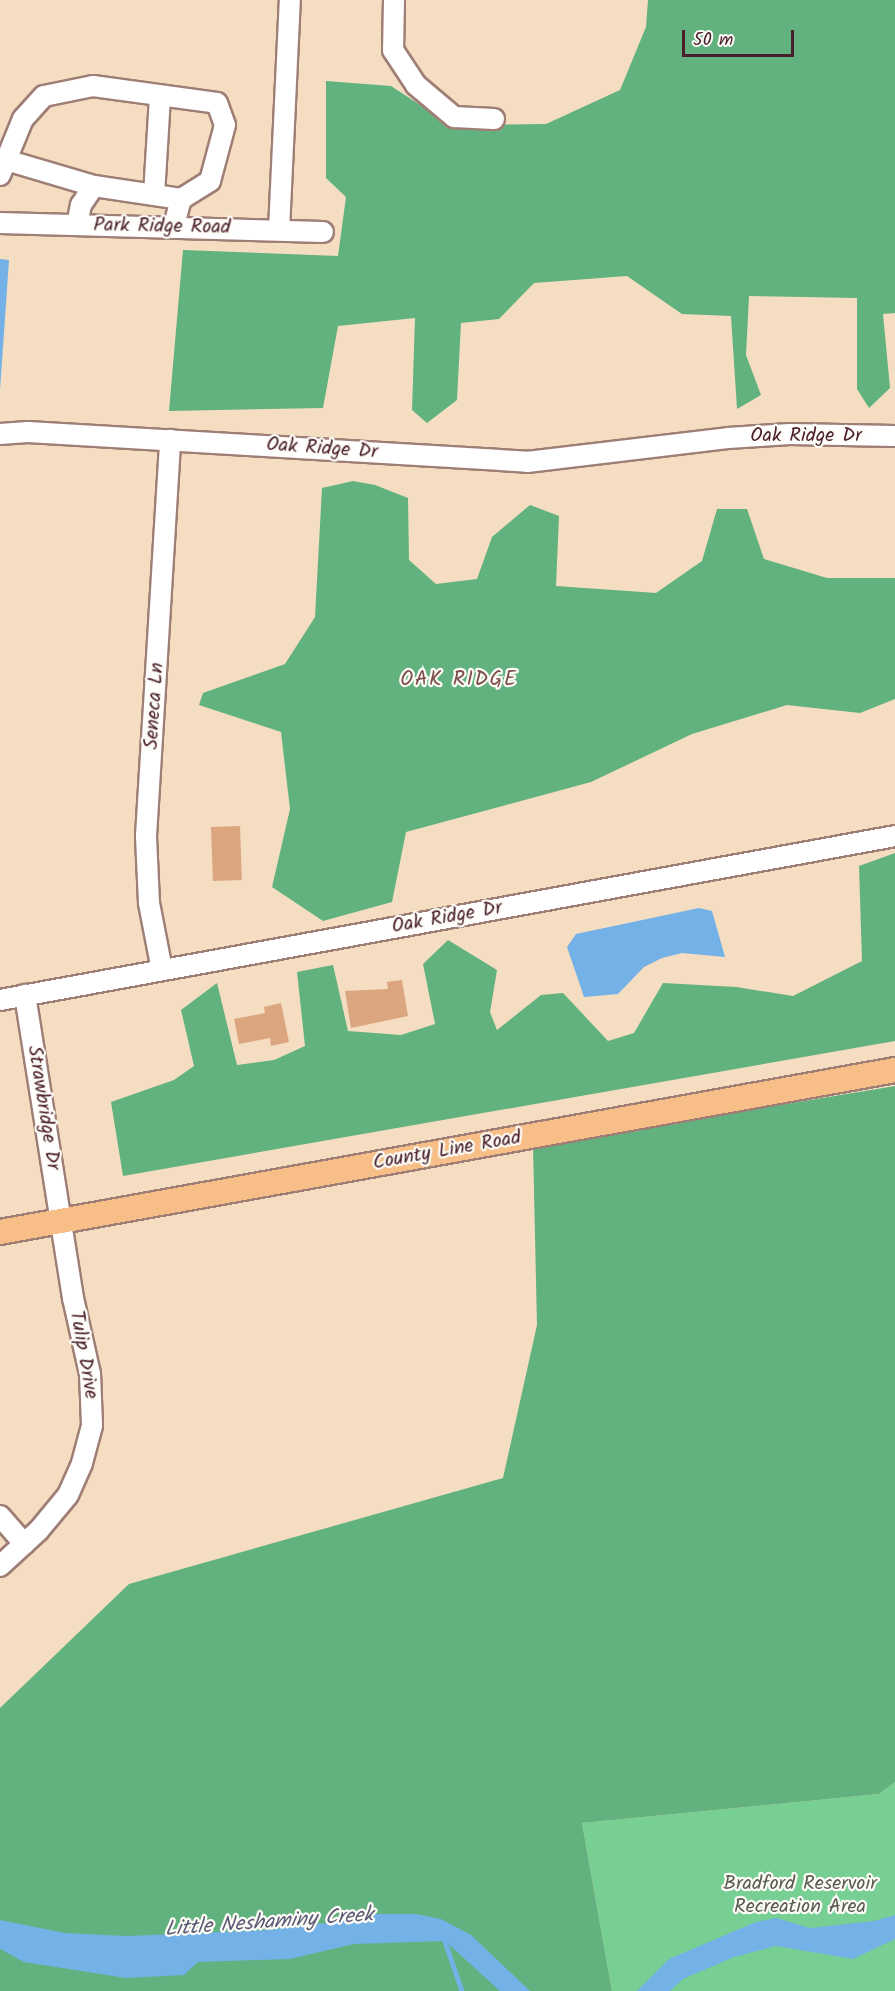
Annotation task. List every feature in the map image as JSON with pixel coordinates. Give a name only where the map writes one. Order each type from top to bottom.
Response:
[{"type":"main road","name":"County Line Road","points":[[0,1232],[895,1070]]},
{"type":"street","points":[[279,230],[290,0]]},
{"type":"street","points":[[394,0],[393,50],[416,85],[453,117],[494,119]]},
{"type":"street","points":[[93,86],[160,98],[217,103],[225,126],[210,181],[181,199],[94,186],[3,168],[23,119],[44,96],[93,86]]},
{"type":"street","points":[[154,195],[160,98]]},
{"type":"street","points":[[77,225],[81,205],[94,186]]},
{"type":"street","points":[[173,228],[181,199]]},
{"type":"street","name":"Park Ridge Road","points":[[0,223],[323,231]]},
{"type":"street","name":"Oak Ridge Dr","points":[[0,434],[170,440],[527,462],[728,438],[790,434],[895,436]]},
{"type":"street","name":"Seneca Ln","points":[[162,970],[149,903],[146,836],[170,440]]},
{"type":"street","name":"Oak Ridge Dr","points":[[0,1000],[895,836]]},
{"type":"street","name":"Strawbridge Dr","points":[[25,995],[62,1220]]},
{"type":"street","name":"Tulip Drive","points":[[0,1566],[24,1544],[68,1495],[82,1463],[92,1425],[90,1374],[62,1220]]},
{"type":"street","points":[[0,1516],[24,1544]]},
{"type":"green space","points":[[648,0],[895,0],[895,313],[883,314],[890,388],[869,408],[857,389],[857,298],[749,296],[746,355],[761,395],[737,409],[731,316],[682,314],[627,276],[534,283],[499,319],[461,323],[457,400],[427,423],[412,410],[415,318],[338,326],[323,408],[169,411],[183,250],[338,256],[346,197],[326,178],[326,81],[391,86],[451,125],[546,124],[620,90],[646,27]]},
{"type":"green space","points":[[353,481],[375,485],[408,498],[409,560],[436,584],[477,579],[492,537],[530,505],[559,516],[556,586],[656,593],[702,561],[717,509],[747,509],[764,559],[827,578],[895,578],[895,699],[860,713],[787,705],[692,734],[591,782],[406,832],[392,902],[323,921],[272,887],[290,809],[281,732],[199,705],[203,693],[285,664],[315,617],[322,488]]},
{"type":"green space","points":[[895,853],[895,1041],[123,1176],[111,1102],[174,1080],[194,1066],[181,1010],[217,983],[237,1065],[274,1060],[305,1046],[297,972],[333,965],[348,1031],[401,1035],[435,1024],[423,964],[448,940],[497,970],[490,1012],[497,1030],[541,995],[563,993],[608,1041],[634,1033],[663,983],[736,987],[793,996],[862,961],[859,866]]},
{"type":"green space","points":[[895,1086],[895,1782],[879,1794],[582,1823],[612,1991],[0,1991],[0,1708],[129,1584],[503,1478],[537,1325],[533,1146]]},
{"type":"green space","name":"Bradford Reservoir Recreation Area","points":[[895,1782],[895,1991],[612,1991],[582,1823],[879,1794]]},
{"type":"water","points":[[0,259],[9,260],[0,390]]},
{"type":"water","points":[[699,908],[712,911],[725,957],[682,953],[662,958],[644,967],[618,994],[584,997],[567,947],[576,934]]},
{"type":"water","points":[[359,1914],[416,1914],[441,1919],[471,1935],[530,1991],[500,1991],[445,1941],[354,1944],[290,1959],[198,1962],[184,1975],[126,1978],[24,1962],[0,1949],[0,1920],[65,1933],[127,1936],[268,1930],[325,1923]]},
{"type":"water","points":[[895,1915],[895,1939],[853,1959],[776,1946],[734,1957],[683,1979],[670,1991],[637,1991],[669,1959],[756,1922],[776,1918],[810,1928],[874,1921]]},
{"type":"building","points":[[240,826],[242,880],[213,881],[211,827]]},
{"type":"building","points":[[402,980],[408,1016],[351,1028],[345,991],[388,989],[387,982]]},
{"type":"building","points":[[281,1003],[289,1042],[271,1046],[270,1038],[239,1044],[234,1019],[265,1013],[264,1007]]},
{"type":"waterway","points":[[445,1941],[462,1991]]},
{"type":"district","name":"OAK RIDGE","points":[[459,680]]},
{"type":"water label","name":"Little Neshaminy Creek","points":[[269,1923]]}]
